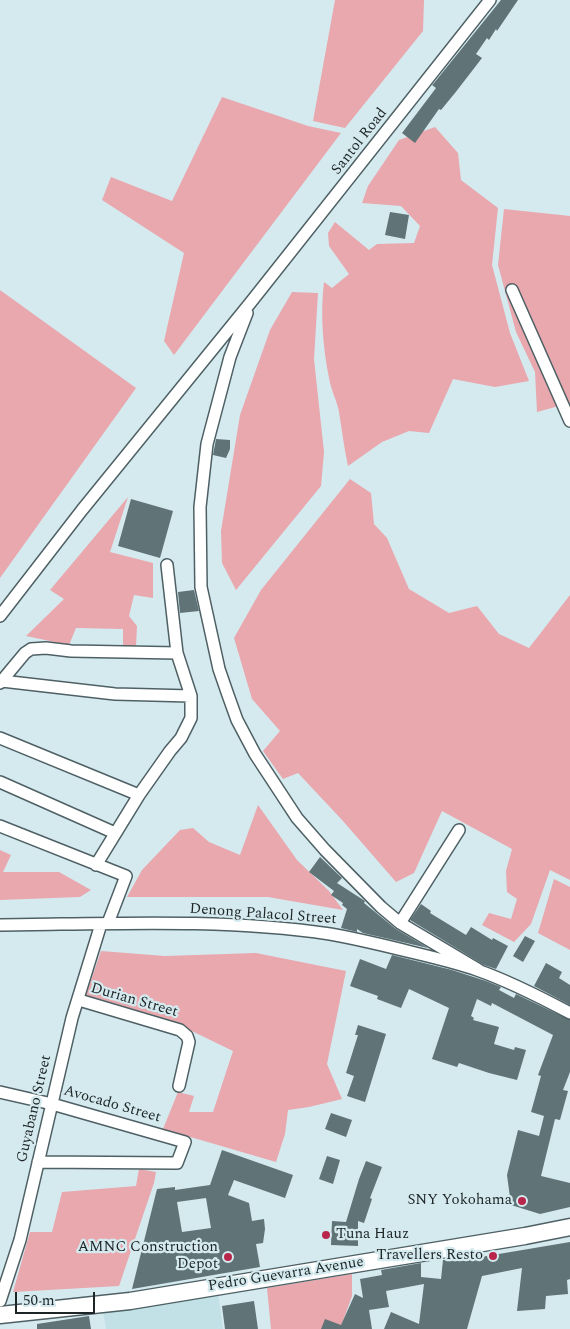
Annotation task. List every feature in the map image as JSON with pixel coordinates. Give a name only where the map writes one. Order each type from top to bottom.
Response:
[{"type":"main road","name":"Pedro Guevarra Avenue","points":[[0,1314],[130,1301],[570,1227]]},
{"type":"street","name":"Santol Road","points":[[0,616],[82,510],[251,302],[490,0]]},
{"type":"street","points":[[512,290],[570,421]]},
{"type":"street","points":[[251,302],[230,357],[207,444],[202,474],[200,507],[201,587],[219,669],[237,720],[255,754],[296,818],[343,870],[400,923],[479,970]]},
{"type":"street","points":[[0,826],[96,865],[139,795],[186,729],[191,718],[191,696],[177,654],[167,565]]},
{"type":"street","points":[[1,682],[31,649],[46,648],[71,651],[177,654]]},
{"type":"street","points":[[1,682],[115,694],[191,696]]},
{"type":"street","points":[[0,738],[139,795]]},
{"type":"street","points":[[0,782],[115,833]]},
{"type":"street","points":[[400,923],[459,830]]},
{"type":"street","name":"Guyabano Street","points":[[0,1301],[20,1240],[72,1018],[104,924],[126,876],[96,865]]},
{"type":"street","name":"Denong Palacol Street","points":[[0,925],[210,924],[330,934],[372,942],[479,970],[570,1013]]},
{"type":"street","name":"Durian Street","points":[[79,1000],[180,1030],[187,1036],[189,1042],[179,1086]]},
{"type":"street","name":"Avocado Street","points":[[0,1092],[52,1104],[185,1142],[177,1162],[38,1162]]},
{"type":"shaded area","points":[[335,0],[424,0],[423,31],[345,128],[313,121]]},
{"type":"shaded area","points":[[222,97],[308,126],[341,133],[174,355],[164,341],[184,253],[102,200],[111,177],[172,201]]},
{"type":"shaded area","points":[[435,127],[458,153],[461,180],[498,208],[492,265],[510,333],[529,381],[495,387],[453,379],[429,433],[409,431],[382,442],[348,466],[339,412],[327,367],[322,306],[324,282],[332,288],[349,274],[329,246],[328,233],[335,222],[369,250],[377,244],[414,243],[420,226],[401,206],[362,203],[368,186],[399,140]]},
{"type":"shaded area","points":[[504,209],[570,216],[570,403],[537,412],[535,372],[516,332],[498,265]]},
{"type":"shaded area","points":[[0,290],[136,388],[0,578]]},
{"type":"shaded area","points":[[292,292],[318,293],[314,359],[324,452],[321,486],[236,590],[222,563],[221,531],[240,415],[270,330]]},
{"type":"shaded area","points":[[350,479],[371,493],[374,524],[387,538],[409,589],[449,613],[477,606],[499,634],[529,648],[570,595],[570,880],[550,870],[531,924],[514,942],[482,925],[489,913],[511,919],[517,899],[507,892],[506,871],[512,849],[442,811],[414,873],[396,882],[298,773],[283,779],[263,751],[280,731],[252,699],[234,638],[261,590]]},
{"type":"shaded area","points":[[128,497],[110,552],[153,563],[153,598],[134,595],[129,616],[137,626],[136,646],[123,647],[123,629],[76,628],[69,645],[26,636],[64,599],[50,590]]},
{"type":"shaded area","points":[[258,805],[297,860],[329,891],[343,910],[268,897],[127,897],[142,870],[180,830],[193,828],[209,842],[240,855]]},
{"type":"shaded area","points":[[0,850],[11,855],[3,872],[59,872],[91,890],[80,897],[0,900]]},
{"type":"shaded area","points":[[554,879],[570,887],[570,950],[538,933]]},
{"type":"shaded area","points":[[101,951],[165,956],[256,953],[346,971],[327,1064],[342,1099],[288,1110],[285,1134],[276,1162],[163,1129],[178,1092],[194,1096],[189,1112],[213,1112],[233,1051],[167,1019],[86,995]]},
{"type":"shaded area","points":[[139,1169],[156,1172],[119,1286],[13,1292],[30,1232],[52,1232],[62,1192],[136,1186]]},
{"type":"shaded area","points":[[352,1274],[352,1296],[340,1329],[271,1329],[267,1288]]},
{"type":"shaded area","points":[[218,1293],[223,1329],[106,1329],[103,1311]]},
{"type":"building","points":[[501,0],[518,0],[497,31],[496,29],[489,40],[487,38],[476,54],[482,58],[441,110],[439,109],[415,143],[402,133],[436,88],[432,85]]},
{"type":"building","points":[[390,212],[409,215],[405,239],[385,235]]},
{"type":"building","points":[[216,439],[230,440],[230,449],[226,458],[213,455]]},
{"type":"building","points":[[131,499],[173,511],[160,558],[118,546]]},
{"type":"building","points":[[194,590],[199,611],[180,613],[178,592]]},
{"type":"building","points":[[320,857],[342,878],[337,883],[365,901],[364,903],[396,929],[428,948],[363,933],[357,929],[357,932],[341,928],[347,909],[342,905],[343,903],[331,895],[334,891],[309,872]]},
{"type":"building","points":[[421,904],[431,911],[430,913],[466,935],[471,927],[492,940],[493,938],[508,946],[496,969],[484,965],[410,920]]},
{"type":"building","points":[[525,936],[535,941],[523,962],[513,956]]},
{"type":"building","points":[[392,955],[452,970],[486,981],[501,987],[499,990],[514,998],[516,994],[570,1020],[570,1072],[563,1090],[568,1091],[560,1120],[555,1119],[541,1176],[570,1183],[570,1207],[540,1214],[511,1205],[507,1175],[518,1130],[539,1136],[544,1116],[531,1112],[541,1076],[538,1075],[553,1035],[492,1003],[491,1006],[477,999],[471,1016],[474,1018],[473,1020],[499,1027],[494,1044],[514,1050],[515,1047],[526,1050],[517,1080],[459,1063],[457,1067],[432,1059],[449,1008],[409,989],[401,1008],[377,999],[378,996],[350,986],[360,959],[386,969]]},
{"type":"building","points":[[546,963],[562,972],[559,978],[570,985],[570,1005],[534,986]]},
{"type":"building","points":[[358,1025],[386,1034],[365,1102],[347,1096],[354,1076],[346,1073],[358,1035],[355,1035]]},
{"type":"building","points":[[331,1113],[352,1120],[346,1137],[325,1129]]},
{"type":"building","points":[[222,1150],[293,1175],[285,1198],[234,1180],[228,1195],[249,1203],[252,1221],[264,1219],[263,1243],[256,1244],[260,1267],[132,1289],[157,1189],[175,1187],[175,1190],[210,1185]],"holes":[[[206,1198],[211,1228],[182,1232],[177,1202]]]},
{"type":"building","points":[[327,1156],[340,1160],[333,1184],[319,1179]]},
{"type":"building","points":[[366,1161],[382,1167],[370,1198],[372,1199],[364,1223],[358,1221],[358,1246],[331,1245],[332,1221],[346,1222]]},
{"type":"building","points":[[570,1242],[570,1279],[567,1280],[568,1294],[546,1296],[545,1309],[517,1311],[522,1268],[482,1276],[467,1329],[384,1329],[391,1312],[419,1324],[424,1284],[386,1291],[389,1307],[369,1310],[372,1329],[321,1329],[325,1319],[341,1325],[355,1294],[363,1298],[360,1279],[382,1275],[381,1270],[421,1263],[421,1277],[441,1279],[443,1260],[469,1261],[469,1259]]},
{"type":"building","points":[[254,1301],[258,1329],[225,1329],[222,1306]]},
{"type":"building","points":[[89,1316],[91,1329],[37,1329],[37,1324]]},
{"type":"place","name":"SNY Yokohama","points":[[522,1201]]},
{"type":"place","name":"Tuna Hauz","points":[[326,1235]]},
{"type":"place","name":"Travellers Resto","points":[[493,1256]]},
{"type":"place","name":"AMNC Construction Depot","points":[[228,1257]]}]
